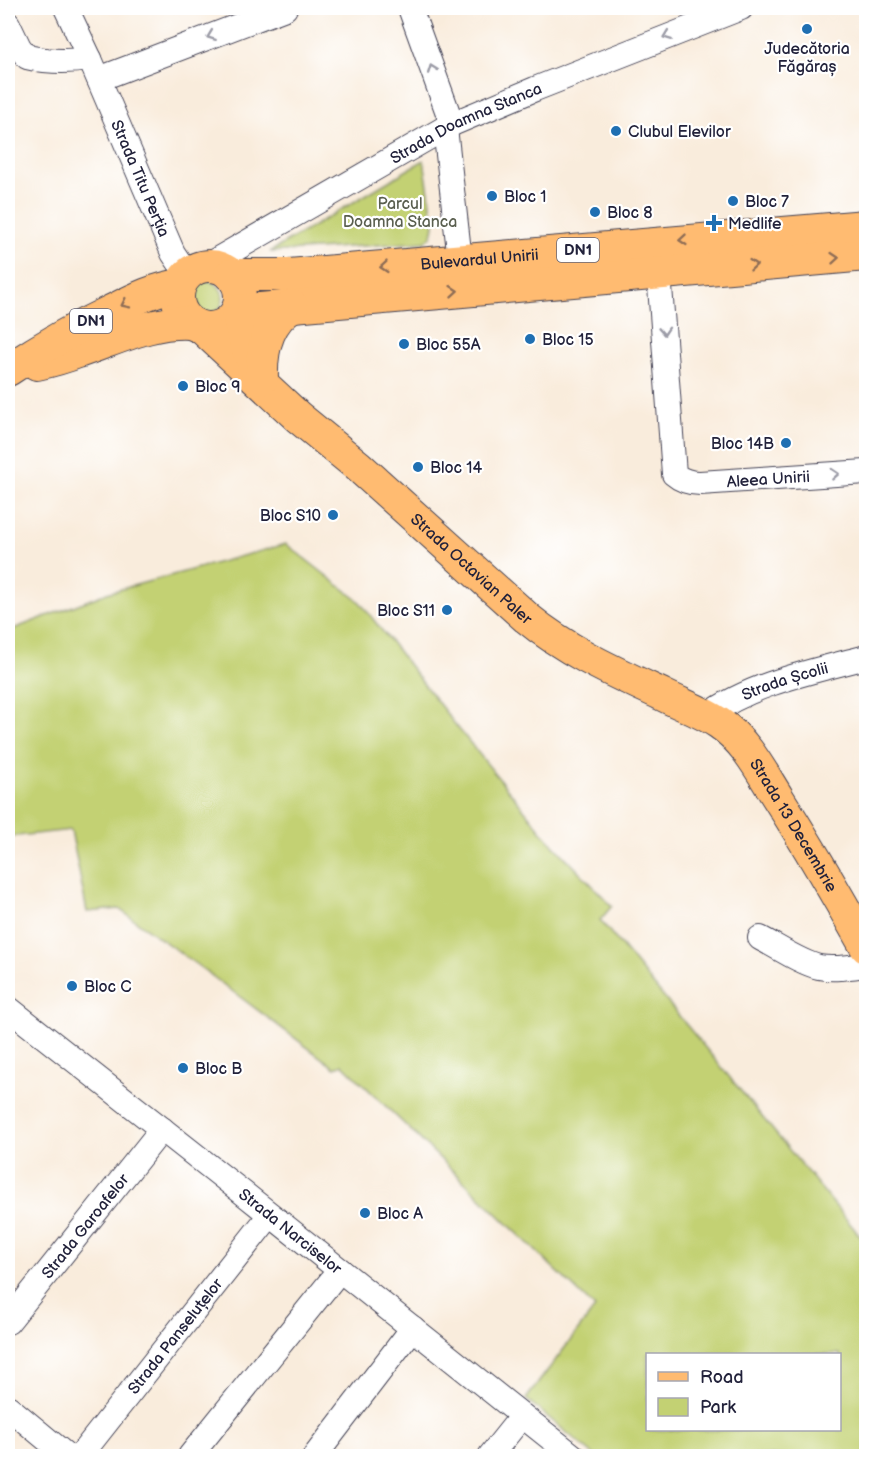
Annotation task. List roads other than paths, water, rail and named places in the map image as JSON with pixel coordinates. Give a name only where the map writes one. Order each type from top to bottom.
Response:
[{"type":"main road","name":"Bulevardul Unirii","points":[[237,311],[659,273],[802,246],[867,226]]},
{"type":"main road","name":"Bulevardul Unirii","points":[[202,275],[289,275],[460,260],[802,246],[867,255]]},
{"type":"main road","points":[[196,325],[184,316],[177,296],[202,275],[236,283],[239,292],[237,311],[247,347],[262,383]]},
{"type":"main road","name":"Strada Doamna Stanca","points":[[8,371],[40,348],[96,318],[156,290],[202,275]]},
{"type":"main road","points":[[262,383],[262,354],[266,338],[278,318],[292,306]]},
{"type":"main road","name":"DN1","points":[[196,325],[212,328],[222,326],[237,311]]},
{"type":"main road","name":"Strada Doamna Stanca","points":[[8,371],[77,353],[158,325],[178,322],[196,325]]},
{"type":"main road","name":"Strada Octavian Paler","points":[[196,325],[545,633],[595,663],[707,716]]},
{"type":"main road","name":"Strada 13 Decembrie","points":[[707,716],[729,731],[748,752],[810,848],[867,947]]},
{"type":"street","name":"Strada Titu Perția","points":[[66,8],[173,253],[179,262],[202,275]]},
{"type":"street","points":[[8,24],[19,47],[17,61],[71,61],[94,69],[285,8]]},
{"type":"street","points":[[410,8],[449,126],[460,260]]},
{"type":"street","name":"Strada Doamna Stanca","points":[[202,275],[449,126],[510,99],[741,8]]},
{"type":"street","name":"Aleea Unirii","points":[[659,273],[674,474],[684,480],[700,483],[867,472]]},
{"type":"street","name":"Strada Școlii","points":[[707,716],[734,699],[753,691],[867,657]]},
{"type":"street","points":[[759,938],[818,966],[831,968],[867,965]]},
{"type":"street","name":"Strada Narciselor","points":[[9,1013],[162,1129],[573,1456]]},
{"type":"street","name":"Strada Garoafelor","points":[[8,1322],[162,1129]]},
{"type":"street","name":"Strada Panseluțelor","points":[[80,1456],[270,1215]]},
{"type":"street","points":[[190,1456],[340,1270]]},
{"type":"street","points":[[315,1456],[412,1328]]},
{"type":"street","points":[[8,1407],[67,1456]]},
{"type":"street","points":[[490,1456],[522,1416]]},
{"type":"place","name":"Judecătoria Făgăraș","points":[[807,29]]},
{"type":"place","name":"Clubul Elevilor","points":[[616,131]]},
{"type":"place","name":"Bloc 1","points":[[492,196]]},
{"type":"place","name":"Bloc 7","points":[[733,201]]},
{"type":"place","name":"Bloc 8","points":[[595,212]]},
{"type":"place","name":"Medlife","points":[[714,223]]},
{"type":"place","name":"Bloc 15","points":[[530,339]]},
{"type":"place","name":"Bloc 55A","points":[[404,344]]},
{"type":"place","name":"Bloc 9","points":[[183,386]]},
{"type":"place","name":"Bloc 14B","points":[[786,443]]},
{"type":"place","name":"Bloc 14","points":[[418,467]]},
{"type":"place","name":"Bloc S10","points":[[333,515]]},
{"type":"place","name":"Bloc S11","points":[[447,610]]},
{"type":"place","name":"Bloc C","points":[[72,986]]},
{"type":"place","name":"Bloc B","points":[[183,1068]]},
{"type":"place","name":"Bloc A","points":[[365,1213]]},
{"type":"park label","name":"Parcul Doamna Stanca","points":[[400,212]]}]
